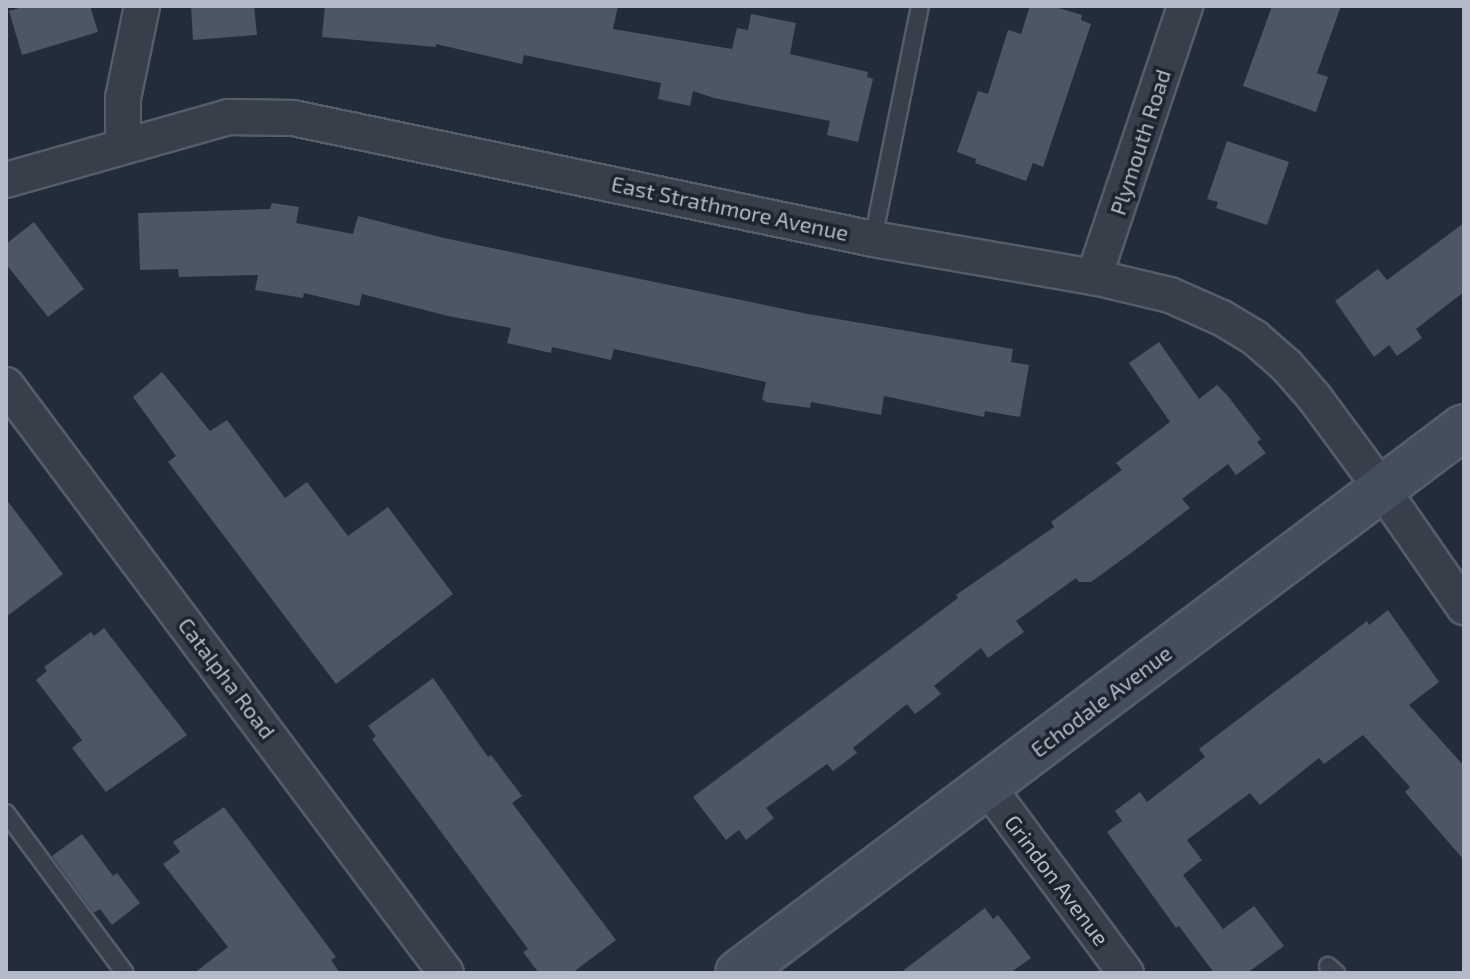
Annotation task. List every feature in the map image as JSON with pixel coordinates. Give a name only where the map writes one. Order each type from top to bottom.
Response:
[{"type":"main road","name":"Echodale Avenue","points":[[738,973],[1464,427]]},
{"type":"street","points":[[123,144],[123,98],[142,6]]},
{"type":"street","name":"Plymouth Road","points":[[1094,277],[1185,6]]},
{"type":"street","name":"East Strathmore Avenue","points":[[6,180],[123,144],[228,117],[293,118],[873,239],[1094,277],[1170,295],[1222,318],[1255,338],[1314,397],[1382,489]]},
{"type":"street","name":"Catalpha Road","points":[[6,385],[446,973]]},
{"type":"street","points":[[1382,489],[1464,607]]},
{"type":"street","name":"Grindon Avenue","points":[[987,786],[1126,973]]},
{"type":"lane","points":[[873,239],[920,6]]},
{"type":"lane","points":[[6,813],[125,973]]},
{"type":"building","points":[[26,6],[90,6],[98,32],[22,55],[9,11]]},
{"type":"building","points":[[191,6],[254,6],[257,35],[193,40]]},
{"type":"building","points":[[325,6],[618,6],[613,29],[732,49],[737,28],[748,30],[751,14],[796,23],[790,54],[868,72],[867,77],[873,79],[858,142],[827,135],[830,121],[693,91],[690,106],[658,99],[661,83],[524,55],[522,64],[436,44],[436,47],[322,37]]},
{"type":"building","points":[[1030,6],[1052,6],[1082,15],[1081,20],[1091,24],[1043,167],[1033,163],[1026,181],[975,163],[976,159],[957,152],[978,91],[988,94],[1008,30],[1021,34]]},
{"type":"building","points":[[1272,6],[1341,6],[1317,73],[1328,77],[1316,112],[1243,86]]},
{"type":"building","points":[[1227,141],[1289,162],[1267,225],[1216,208],[1218,202],[1207,199]]},
{"type":"building","points":[[272,203],[299,207],[296,223],[353,234],[358,216],[444,238],[808,314],[1013,349],[1011,362],[1029,365],[1020,417],[985,411],[984,417],[884,396],[881,415],[811,402],[810,408],[766,402],[762,399],[766,382],[614,349],[611,360],[552,347],[551,353],[507,343],[511,328],[362,294],[359,306],[304,293],[303,298],[255,290],[258,275],[179,277],[178,269],[140,270],[138,213],[270,209]]},
{"type":"building","points":[[34,222],[84,289],[48,317],[6,264],[6,244]]},
{"type":"building","points":[[1464,223],[1464,292],[1416,329],[1422,338],[1397,356],[1389,345],[1374,357],[1335,301],[1378,269],[1387,280]]},
{"type":"building","points":[[1159,342],[1199,399],[1217,385],[1227,395],[1261,439],[1257,442],[1266,453],[1236,475],[1228,464],[1182,499],[1190,508],[1135,550],[1091,582],[1079,582],[1076,578],[1016,621],[1024,632],[988,658],[981,648],[934,686],[941,694],[915,714],[907,704],[853,748],[857,753],[833,771],[827,764],[766,808],[774,818],[746,840],[739,830],[726,840],[693,797],[958,598],[956,595],[1054,527],[1051,522],[1122,470],[1116,463],[1170,422],[1129,363]]},
{"type":"building","points":[[162,372],[210,431],[227,420],[285,498],[307,482],[348,536],[388,507],[453,594],[336,684],[168,462],[176,456],[133,397]]},
{"type":"building","points":[[6,499],[63,574],[6,617]]},
{"type":"building","points":[[1388,610],[1439,682],[1409,705],[1464,766],[1464,860],[1405,792],[1410,787],[1363,735],[1324,764],[1319,758],[1260,805],[1250,793],[1187,840],[1202,860],[1183,875],[1223,929],[1254,906],[1284,946],[1247,973],[1214,973],[1179,926],[1176,928],[1107,832],[1122,821],[1115,811],[1140,792],[1147,802],[1205,757],[1199,749],[1367,621],[1369,625]]},
{"type":"building","points":[[104,628],[187,735],[106,792],[72,748],[82,740],[36,680],[47,671],[44,667],[91,632],[94,636]]},
{"type":"building","points":[[433,678],[488,757],[491,755],[522,796],[512,803],[616,940],[572,973],[539,973],[523,952],[528,949],[372,739],[376,736],[368,726]]},
{"type":"building","points":[[224,807],[336,957],[331,960],[340,973],[194,973],[228,947],[163,864],[180,852],[173,842]]},
{"type":"building","points":[[82,834],[113,876],[117,873],[140,903],[112,925],[100,909],[94,913],[52,856]]},
{"type":"building","points":[[985,908],[993,919],[998,915],[1031,958],[1010,973],[900,973]]}]
